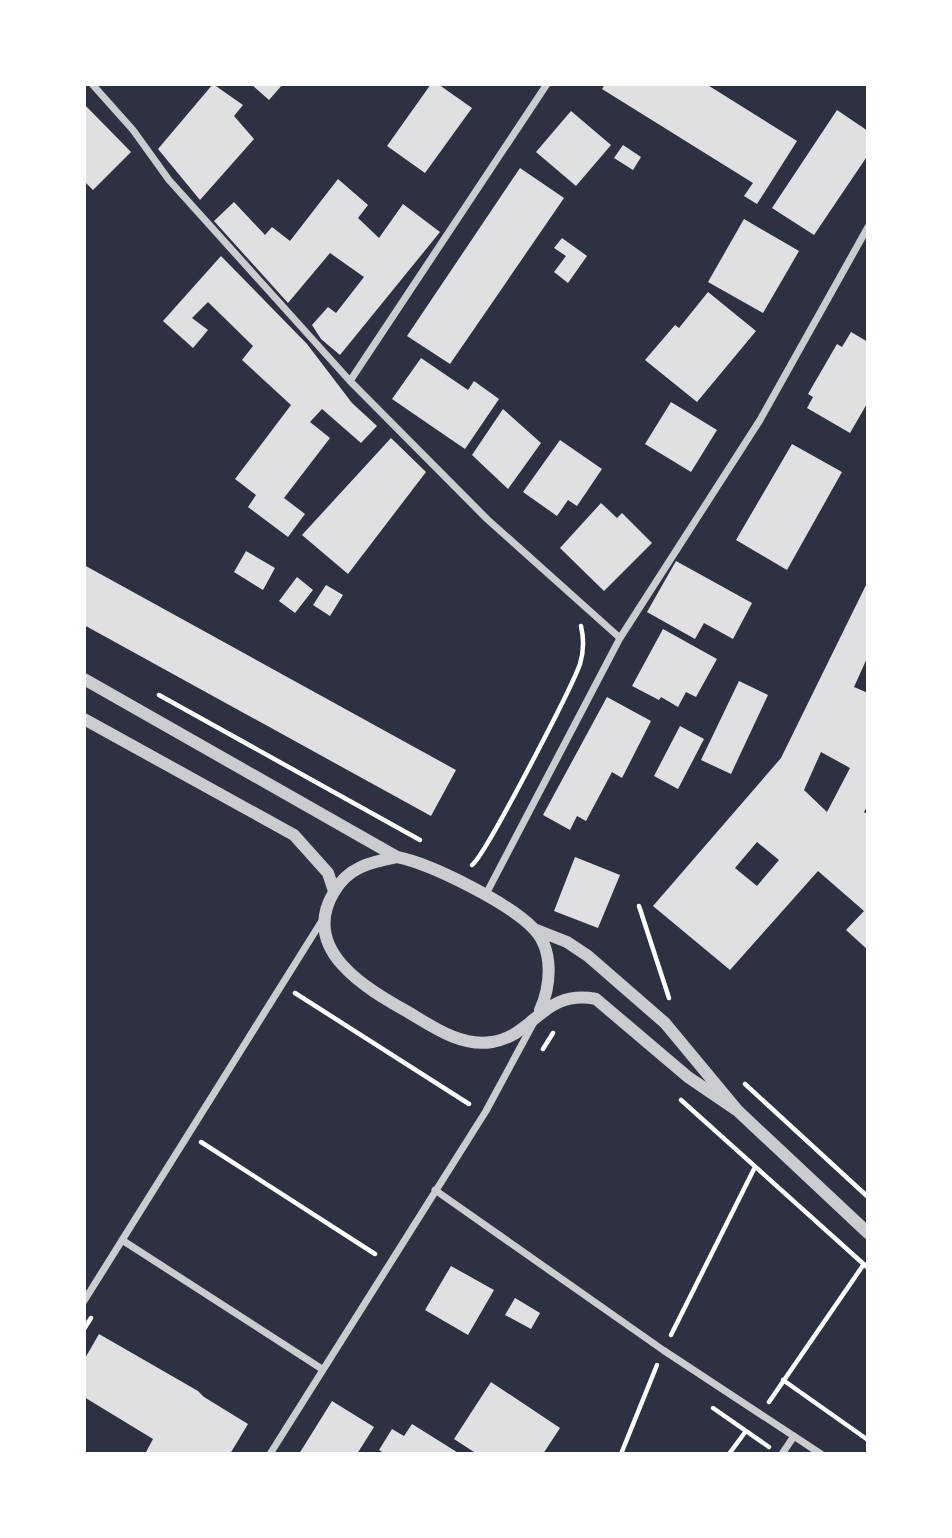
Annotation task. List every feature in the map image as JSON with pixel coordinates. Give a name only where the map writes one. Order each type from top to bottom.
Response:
[{"type":"street","points":[[92,84],[133,130],[169,180],[350,382],[487,519],[620,638]]},
{"type":"street","points":[[350,382],[547,84]]},
{"type":"street","points":[[485,895],[620,638],[760,420],[868,227]]},
{"type":"street","points":[[84,680],[397,857],[426,864],[485,895],[534,929],[567,942],[588,956],[655,1014],[704,1067],[738,1111]]},
{"type":"street","points":[[84,719],[294,835],[323,866],[334,891]]},
{"type":"street","points":[[84,1301],[327,912],[334,891],[345,877],[362,866],[397,857]]},
{"type":"street","points":[[327,912],[328,939],[335,957],[352,976],[373,992],[455,1038],[471,1042],[499,1040],[568,997],[588,997],[602,1002],[688,1077],[738,1111],[868,1233]]},
{"type":"street","points":[[270,1454],[486,1111],[538,1014],[547,992],[548,973],[545,952],[534,929]]},
{"type":"street","points":[[435,1189],[663,1350],[821,1454]]},
{"type":"street","points":[[122,1240],[323,1368]]},
{"type":"street","points":[[782,1454],[794,1436]]},
{"type":"path","points":[[465,864],[474,865],[554,719],[580,662],[584,640],[580,622]]},
{"type":"path","points":[[155,692],[431,846]]},
{"type":"path","points":[[639,906],[671,1007]]},
{"type":"path","points":[[287,1005],[295,993],[470,1102],[463,1113]]},
{"type":"path","points":[[539,1055],[558,1023]]},
{"type":"path","points":[[734,1074],[868,1197]]},
{"type":"path","points":[[673,1092],[866,1266],[729,1454]]},
{"type":"path","points":[[193,1153],[207,1130]]},
{"type":"path","points":[[200,1142],[375,1254]]},
{"type":"path","points":[[621,1454],[663,1350],[755,1167]]},
{"type":"path","points":[[368,1264],[382,1242]]},
{"type":"path","points":[[645,1357],[667,1372]]},
{"type":"path","points":[[783,1380],[868,1440]]},
{"type":"path","points":[[708,1401],[748,1431]]},
{"type":"building","points":[[213,84],[243,105],[234,116],[254,139],[200,200],[158,149]]},
{"type":"building","points":[[251,84],[283,84],[269,100]]},
{"type":"building","points":[[431,84],[438,84],[472,108],[425,173],[387,146]]},
{"type":"building","points":[[605,84],[706,84],[797,141],[757,204],[744,196],[753,183],[602,89]]},
{"type":"building","points":[[84,104],[131,152],[93,190],[84,181]]},
{"type":"building","points":[[837,110],[868,131],[868,155],[814,235],[772,208]]},
{"type":"building","points":[[571,111],[611,145],[576,186],[536,152]]},
{"type":"building","points":[[623,145],[641,157],[633,170],[614,158]]},
{"type":"building","points":[[520,168],[564,198],[450,364],[407,336]]},
{"type":"building","points":[[338,179],[368,205],[358,218],[379,238],[403,204],[440,232],[340,355],[321,339],[312,325],[328,307],[336,313],[364,277],[330,253],[288,303],[214,221],[234,202],[265,235],[272,227],[290,241]]},
{"type":"building","points":[[744,219],[799,251],[763,313],[708,282]]},
{"type":"building","points":[[562,238],[587,256],[568,283],[554,272],[566,256],[554,248]]},
{"type":"building","points":[[221,256],[307,344],[352,403],[377,426],[361,443],[322,409],[310,422],[330,438],[284,498],[305,514],[288,537],[248,507],[256,495],[235,479],[291,405],[242,360],[253,346],[208,302],[192,318],[208,330],[193,348],[163,321]]},
{"type":"building","points":[[708,292],[756,331],[697,402],[645,360],[675,325],[679,328]]},
{"type":"building","points":[[851,332],[868,342],[868,402],[850,433],[807,408],[813,397],[808,394],[837,344],[842,347]]},
{"type":"building","points":[[421,358],[468,390],[474,381],[499,399],[465,449],[392,399]]},
{"type":"building","points":[[671,402],[717,430],[691,472],[645,444]]},
{"type":"building","points":[[503,409],[541,443],[508,489],[472,455]]},
{"type":"building","points":[[391,438],[426,472],[348,574],[302,535]]},
{"type":"building","points":[[560,440],[602,469],[577,506],[568,500],[557,516],[523,492]]},
{"type":"building","points":[[792,444],[842,472],[787,570],[736,540]]},
{"type":"building","points":[[601,503],[617,518],[622,513],[652,543],[604,591],[560,548]]},
{"type":"building","points":[[246,551],[275,568],[263,590],[234,572]]},
{"type":"building","points":[[676,561],[752,603],[733,639],[704,623],[695,639],[647,612]]},
{"type":"building","points":[[84,565],[456,770],[431,816],[84,625]]},
{"type":"building","points":[[297,577],[313,590],[295,613],[279,601]]},
{"type":"building","points":[[868,581],[868,656],[854,687],[868,693],[868,805],[864,812],[868,815],[868,950],[846,930],[864,911],[818,871],[730,970],[653,906],[781,758]],"holes":[[[821,752],[850,768],[827,812],[804,790]],[[757,842],[779,860],[757,886],[735,868]]]},
{"type":"building","points":[[326,585],[343,595],[330,616],[313,605]]},
{"type":"building","points":[[663,629],[717,659],[696,697],[686,692],[678,707],[632,686]]},
{"type":"building","points":[[739,681],[768,695],[731,774],[701,760]]},
{"type":"building","points":[[607,697],[651,721],[622,778],[612,772],[586,821],[577,816],[570,830],[543,815]]},
{"type":"building","points":[[680,726],[704,739],[678,789],[654,776]]},
{"type":"building","points":[[575,857],[620,875],[598,928],[554,911]]},
{"type":"building","points":[[451,1266],[494,1290],[468,1335],[425,1310]]},
{"type":"building","points":[[515,1298],[540,1313],[531,1329],[505,1315]]},
{"type":"building","points":[[99,1334],[198,1391],[248,1424],[230,1454],[145,1454],[153,1439],[84,1397],[84,1360]]},
{"type":"building","points":[[491,1382],[560,1428],[543,1454],[477,1454],[454,1439]]},
{"type":"building","points":[[332,1401],[374,1427],[357,1454],[299,1454]]},
{"type":"building","points":[[412,1424],[460,1454],[386,1454],[379,1450],[392,1429],[404,1436]]}]
